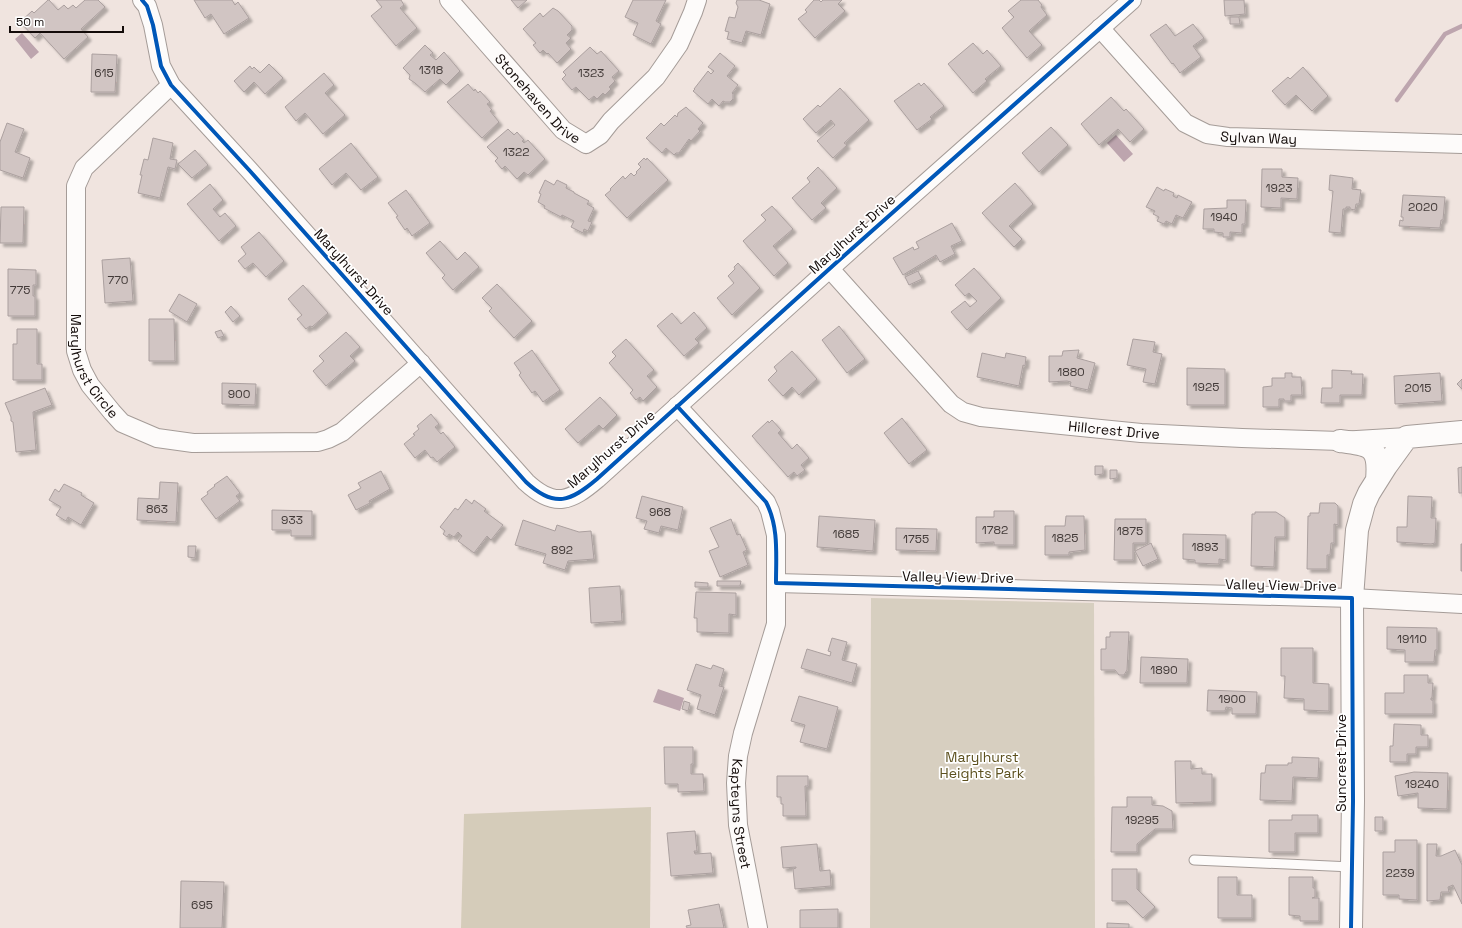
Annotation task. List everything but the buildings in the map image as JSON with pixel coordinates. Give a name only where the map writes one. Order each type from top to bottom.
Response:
[{"type":"street","name":"Marylhurst Drive","points":[[142,0],[146,6],[153,25],[161,66],[172,85],[250,170],[526,482],[544,495],[557,499],[570,498],[581,492],[1132,0]]},
{"type":"street","name":"Stonehaven Drive","points":[[449,0],[563,130],[586,144],[600,135],[610,121],[656,77],[678,44],[697,0]]},
{"type":"street","name":"Sylvan Way","points":[[1100,28],[1185,123],[1207,134],[1236,137],[1462,144]]},
{"type":"street","name":"Marylhurst Circle","points":[[172,85],[84,168],[76,186],[76,351],[82,370],[90,385],[112,412],[122,423],[157,438],[193,443],[318,442],[342,432],[421,364]]},
{"type":"street","name":"Hillcrest Drive","points":[[830,269],[951,404],[963,412],[980,417],[1141,433],[1242,438],[1340,441],[1462,432]]},
{"type":"street","points":[[677,406],[766,502],[770,511],[776,535],[776,583]]},
{"type":"street","name":"Suncrest Drive","points":[[1352,928],[1352,598],[1359,519],[1366,498],[1407,437]]},
{"type":"street","points":[[1340,441],[1369,447],[1378,459],[1377,480]]},
{"type":"street","name":"Valley View Drive","points":[[776,583],[1352,598],[1462,604]]},
{"type":"street","name":"Kapteyns Street","points":[[758,928],[738,825],[736,783],[738,756],[776,624],[776,583]]},
{"type":"lane","points":[[1194,860],[1352,867]]},
{"type":"green space","name":"Marylhurst Heights Park","points":[[871,598],[1094,603],[1095,928],[870,928]]},
{"type":"shaded area","points":[[22,33],[39,52],[31,59],[15,39]]},
{"type":"shaded area","points":[[1116,135],[1133,154],[1124,162],[1107,143]]},
{"type":"shaded area","points":[[658,689],[684,698],[680,711],[653,702]]},
{"type":"shaded area","points":[[651,807],[650,928],[461,928],[464,814]]},
{"type":"waterway","points":[[1397,100],[1445,34],[1462,26]]},
{"type":"cycle path","points":[[142,0],[147,6],[153,25],[161,66],[171,85],[250,171],[526,482],[536,491],[554,499],[571,497],[588,487],[837,262],[1132,0]]},
{"type":"cycle path","points":[[677,406],[766,502],[775,531],[776,583],[1352,598],[1353,801],[1351,928]]}]
